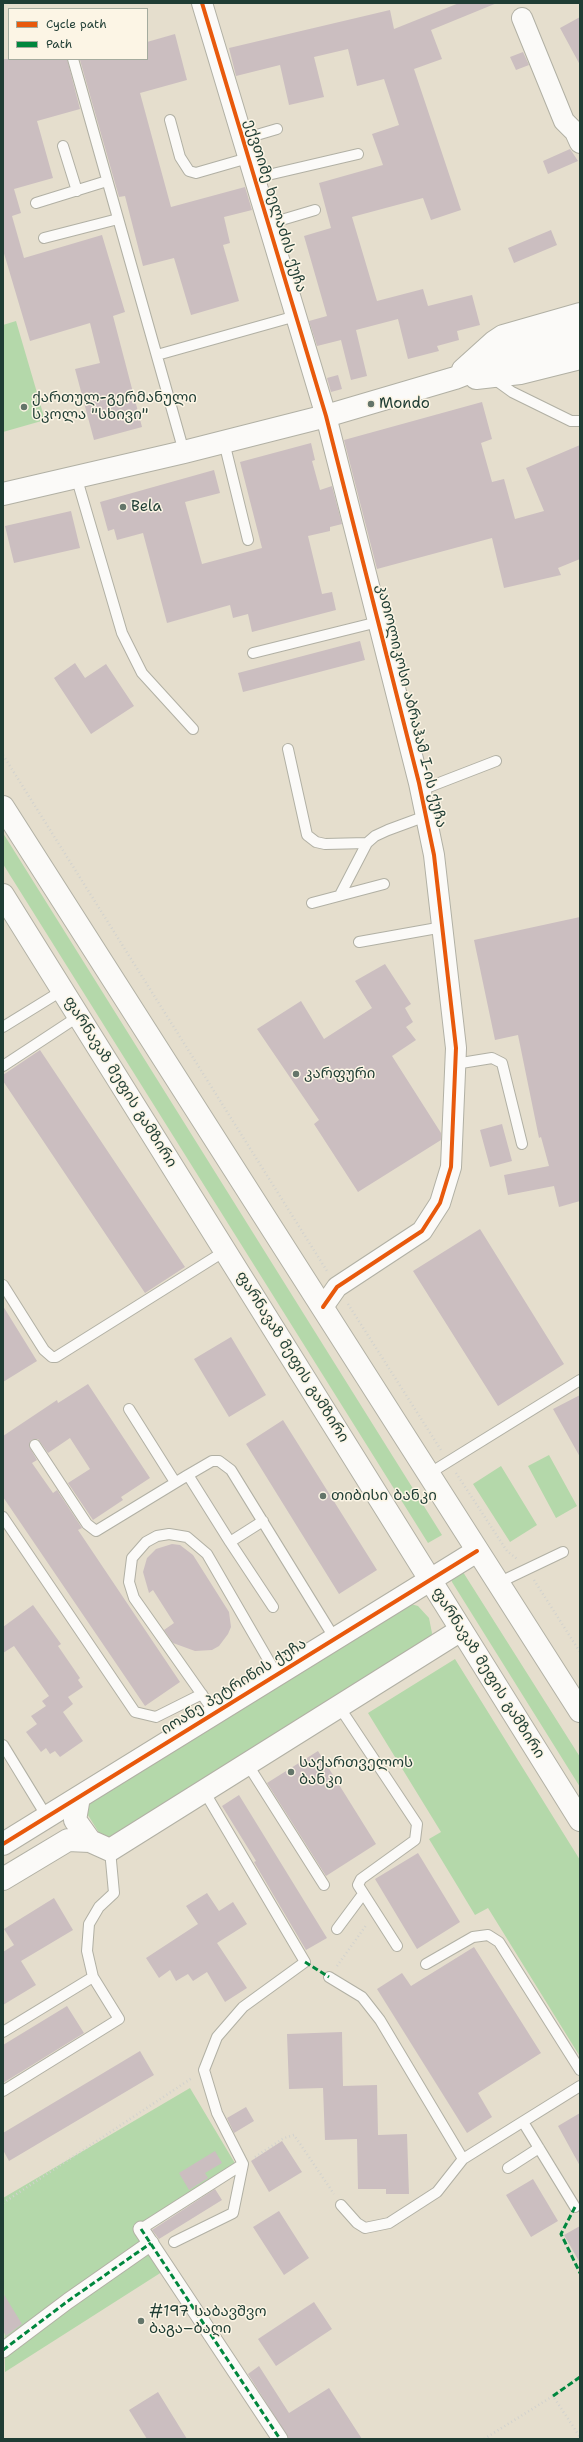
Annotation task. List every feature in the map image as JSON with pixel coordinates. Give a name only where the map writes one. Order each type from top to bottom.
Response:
[{"type":"main road","points":[[455,378],[494,342],[503,336],[580,314]]},
{"type":"main road","points":[[3,494],[184,452],[326,416],[455,378],[532,348],[580,336]]},
{"type":"main road","points":[[455,378],[493,377],[580,358]]},
{"type":"main road","points":[[3,807],[430,1473],[477,1551],[580,1711]]},
{"type":"main road","name":"ფარნავაზ მეფის გამზირი","points":[[3,895],[580,1820]]},
{"type":"main road","name":"იოანე პეტრიწის ქუჩა","points":[[3,1844],[477,1551]]},
{"type":"main road","points":[[3,1879],[68,1840],[90,1841],[110,1850],[340,1708],[461,1630]]},
{"type":"main road","points":[[79,1797],[75,1820],[90,1841]]},
{"type":"street","name":"ექვთიმე ხელაძის ქუჩა","points":[[202,3],[326,416]]},
{"type":"street","points":[[522,18],[564,121],[575,132],[580,142]]},
{"type":"street","name":"კათოლიკოსი აბრაჰამ I-ის ქუჩა","points":[[323,1307],[337,1287],[422,1231],[440,1203],[451,1167],[456,1048],[434,855],[421,790],[326,416]]},
{"type":"street","points":[[141,2229],[280,2439]]},
{"type":"street","points":[[4,2348],[151,2243]]},
{"type":"lane","points":[[73,60],[184,452]]},
{"type":"lane","points":[[170,120],[180,157],[189,171],[196,173],[248,158]]},
{"type":"lane","points":[[243,139],[278,129]]},
{"type":"lane","points":[[62,146],[77,191]]},
{"type":"lane","points":[[255,178],[358,154]]},
{"type":"lane","points":[[36,203],[107,181]]},
{"type":"lane","points":[[268,224],[315,210]]},
{"type":"lane","points":[[44,238],[118,219]]},
{"type":"lane","points":[[157,355],[296,316]]},
{"type":"lane","points":[[493,377],[512,392],[571,421],[580,421]]},
{"type":"lane","points":[[224,442],[248,540]]},
{"type":"lane","points":[[76,476],[122,633],[142,673],[193,729]]},
{"type":"lane","points":[[253,653],[378,622]]},
{"type":"lane","points":[[288,749],[307,835],[316,842],[325,844],[367,843]]},
{"type":"lane","points":[[421,790],[496,761]]},
{"type":"lane","points":[[340,895],[367,843],[375,836],[426,816]]},
{"type":"lane","points":[[312,903],[384,884]]},
{"type":"lane","points":[[359,942],[443,927]]},
{"type":"lane","points":[[3,1026],[63,990]]},
{"type":"lane","points":[[3,1066],[79,1016]]},
{"type":"lane","points":[[455,1064],[492,1058],[502,1063],[522,1144]]},
{"type":"lane","points":[[3,1285],[44,1350],[52,1357],[56,1357],[225,1251]]},
{"type":"lane","points":[[430,1473],[580,1380]]},
{"type":"lane","points":[[129,1409],[175,1482]]},
{"type":"lane","points":[[35,1445],[87,1524],[96,1531],[212,1461],[225,1464],[263,1521],[335,1639]]},
{"type":"lane","points":[[188,1475],[273,1607]]},
{"type":"lane","points":[[3,1517],[135,1712],[156,1717],[202,1694]]},
{"type":"lane","points":[[230,1542],[263,1521]]},
{"type":"lane","points":[[215,1713],[134,1598],[129,1582],[132,1558],[146,1542],[157,1536],[169,1534],[186,1537],[207,1554],[277,1675]]},
{"type":"lane","points":[[498,1583],[563,1552]]},
{"type":"lane","points":[[340,1708],[417,1824],[416,1840],[359,1882],[358,1887],[396,1946]]},
{"type":"lane","points":[[3,1745],[47,1817]]},
{"type":"lane","points":[[248,1765],[324,1885]]},
{"type":"lane","points":[[174,2242],[233,2213],[243,2164],[217,2113],[204,2070],[217,2037],[230,2020],[243,2007],[305,1962],[204,1792]]},
{"type":"lane","points":[[3,2091],[119,2019],[93,1977],[87,1951],[89,1924],[99,1907],[114,1893],[110,1850]]},
{"type":"lane","points":[[337,1929],[363,1894]]},
{"type":"lane","points":[[426,1964],[473,1937],[488,1935],[499,1942],[580,2070]]},
{"type":"lane","points":[[3,2032],[93,1977]]},
{"type":"lane","points":[[329,1978],[362,1997],[380,2020],[463,2159]]},
{"type":"lane","points":[[341,2205],[357,2223],[365,2228],[389,2223],[437,2192],[463,2159],[580,2086]]},
{"type":"lane","points":[[523,2122],[575,2207]]},
{"type":"lane","points":[[508,2168],[539,2148]]},
{"type":"lane","points":[[141,2229],[243,2164]]},
{"type":"path","points":[[3,755],[448,1461],[507,1551],[527,1569],[580,1652]]},
{"type":"path","points":[[329,1978],[375,1913]]},
{"type":"path","points":[[3,2203],[204,2070]]},
{"type":"path","points":[[243,2164],[284,2138],[294,2135],[341,2205]]},
{"type":"path","points":[[484,2439],[553,2396],[580,2437]]},
{"type":"green space","points":[[16,321],[45,420],[3,432],[3,325]]},
{"type":"green space","points":[[3,833],[442,1535],[428,1543],[3,864]]},
{"type":"green space","points":[[549,1455],[577,1506],[556,1518],[528,1466]]},
{"type":"green space","points":[[501,1466],[537,1525],[510,1542],[473,1484]]},
{"type":"green space","points":[[463,1572],[580,1757],[580,1787],[452,1582],[451,1578]]},
{"type":"green space","points":[[411,1604],[418,1606],[429,1618],[432,1633],[431,1640],[109,1839],[101,1836],[86,1812],[87,1804]]},
{"type":"green space","points":[[455,1659],[580,1860],[579,2055],[488,1908],[475,1915],[429,1839],[441,1832],[368,1713]]},
{"type":"green space","points":[[190,2088],[236,2165],[136,2227],[165,2270],[5,2372],[3,2198]]},
{"type":"building","points":[[459,3],[497,3],[431,30],[442,59],[414,69],[461,210],[431,220],[423,198],[352,217],[377,301],[423,289],[428,306],[472,295],[480,325],[457,331],[459,340],[437,346],[439,351],[408,359],[398,319],[356,330],[367,376],[351,380],[341,340],[317,346],[309,321],[327,316],[304,236],[331,228],[319,183],[383,165],[372,134],[399,125],[384,79],[357,86],[348,49],[314,57],[324,97],[289,105],[280,65],[236,76],[229,48],[390,10],[394,29]]},
{"type":"building","points":[[580,17],[580,65],[560,28]]},
{"type":"building","points":[[175,34],[187,80],[140,93],[171,207],[245,187],[252,210],[224,217],[230,243],[223,245],[239,301],[191,315],[174,258],[143,266],[125,196],[119,197],[80,60],[148,60],[148,42]]},
{"type":"building","points":[[523,52],[529,65],[516,70],[510,57]]},
{"type":"building","points":[[3,59],[67,60],[80,109],[37,121],[53,178],[14,189],[21,213],[12,216],[24,258],[102,235],[125,312],[113,316],[142,427],[94,440],[75,369],[100,363],[90,323],[30,341],[3,250]]},
{"type":"building","points":[[570,149],[578,161],[548,174],[543,161]]},
{"type":"building","points":[[551,230],[557,245],[514,263],[508,248]]},
{"type":"building","points":[[338,375],[342,389],[331,392],[327,378]]},
{"type":"building","points":[[482,402],[492,439],[481,443],[492,482],[504,479],[515,519],[544,511],[526,468],[580,445],[580,559],[558,568],[561,575],[504,588],[492,538],[377,569],[344,440]]},
{"type":"building","points":[[311,443],[315,460],[312,461],[320,490],[332,486],[342,524],[330,527],[330,531],[308,536],[322,594],[332,592],[336,610],[252,632],[248,614],[233,618],[230,605],[167,623],[143,533],[117,540],[114,529],[108,531],[100,502],[214,470],[220,493],[185,502],[202,564],[262,548],[240,462]]},
{"type":"building","points":[[71,511],[80,548],[14,563],[5,526]]},
{"type":"building","points":[[360,641],[365,660],[243,692],[238,673]]},
{"type":"building","points":[[75,663],[85,678],[106,664],[134,706],[91,734],[54,678]]},
{"type":"building","points":[[580,917],[580,1201],[559,1207],[554,1186],[508,1195],[504,1175],[549,1166],[541,1137],[539,1138],[518,1035],[495,1040],[474,940]]},
{"type":"building","points":[[385,964],[411,1004],[405,1008],[413,1022],[406,1027],[416,1040],[392,1056],[441,1133],[441,1140],[358,1192],[314,1124],[319,1120],[257,1029],[301,1001],[324,1039],[372,1008],[355,981]]},
{"type":"building","points":[[40,1050],[185,1267],[145,1293],[3,1081],[3,1075]]},
{"type":"building","points":[[502,1124],[512,1161],[490,1167],[480,1130]]},
{"type":"building","points":[[480,1229],[564,1364],[498,1406],[413,1271]]},
{"type":"building","points":[[3,1306],[37,1361],[3,1382]]},
{"type":"building","points":[[231,1337],[266,1395],[229,1417],[194,1359]]},
{"type":"building","points":[[88,1384],[150,1478],[121,1497],[123,1500],[93,1520],[68,1483],[90,1469],[70,1438],[48,1453],[38,1439],[31,1440],[29,1446],[37,1460],[32,1463],[53,1493],[57,1490],[82,1528],[78,1530],[180,1682],[145,1706],[3,1497],[3,1436],[57,1400],[58,1403]]},
{"type":"building","points":[[580,1395],[580,1457],[553,1409]]},
{"type":"building","points":[[283,1420],[377,1570],[339,1594],[246,1444]]},
{"type":"building","points":[[172,1544],[180,1545],[193,1555],[229,1612],[231,1627],[228,1634],[219,1646],[212,1650],[195,1651],[173,1643],[164,1630],[174,1623],[153,1590],[149,1593],[143,1572],[147,1558],[156,1549]]},
{"type":"building","points":[[33,1605],[61,1644],[58,1646],[80,1678],[78,1680],[83,1687],[68,1697],[73,1704],[63,1712],[83,1741],[60,1757],[55,1751],[50,1754],[46,1748],[41,1752],[26,1732],[37,1724],[31,1716],[46,1706],[42,1701],[49,1696],[14,1646],[3,1653],[3,1627]]},
{"type":"building","points":[[318,1751],[376,1844],[326,1876],[267,1783]]},
{"type":"building","points":[[239,1795],[327,1938],[306,1950],[254,1862],[256,1861],[222,1806]]},
{"type":"building","points":[[418,1853],[460,1922],[417,1949],[375,1879]]},
{"type":"building","points":[[207,1893],[219,1911],[233,1902],[247,1924],[217,1943],[247,1988],[225,2002],[207,1972],[193,1981],[188,1974],[176,1981],[170,1970],[159,1978],[146,1958],[198,1924],[186,1906]]},
{"type":"building","points":[[54,1898],[73,1930],[21,1961],[36,1985],[3,2005],[3,1952],[14,1945],[4,1929]]},
{"type":"building","points":[[474,1947],[541,2053],[478,2093],[492,2117],[467,2133],[377,1989],[402,1973],[411,1986]]},
{"type":"building","points":[[67,2006],[84,2033],[3,2083],[3,2045]]},
{"type":"building","points":[[342,2032],[343,2086],[377,2085],[378,2135],[407,2134],[409,2194],[386,2194],[386,2189],[358,2189],[357,2139],[325,2140],[323,2088],[289,2089],[287,2034]]},
{"type":"building","points":[[140,2051],[154,2075],[9,2161],[3,2150],[3,2133]]},
{"type":"building","points":[[246,2107],[254,2121],[234,2133],[227,2118]]},
{"type":"building","points":[[580,2113],[580,2166],[558,2126]]},
{"type":"building","points":[[282,2141],[302,2172],[269,2192],[251,2161]]},
{"type":"building","points":[[215,2151],[222,2163],[205,2173],[208,2178],[189,2190],[179,2173]]},
{"type":"building","points":[[533,2179],[558,2221],[531,2237],[506,2195]]},
{"type":"building","points":[[215,2189],[222,2200],[159,2239],[152,2230]]},
{"type":"building","points":[[279,2211],[309,2258],[284,2275],[253,2227]]},
{"type":"building","points":[[580,2226],[580,2263],[564,2235]]},
{"type":"building","points":[[3,2293],[22,2324],[6,2336],[3,2331]]},
{"type":"building","points":[[314,2302],[332,2329],[276,2366],[258,2339]]},
{"type":"building","points":[[259,2366],[289,2413],[329,2388],[362,2439],[289,2439],[248,2374]]},
{"type":"building","points":[[158,2392],[187,2439],[147,2439],[129,2410]]},
{"type":"marked path","points":[[305,1962],[329,1977]]},
{"type":"marked path","points":[[575,2207],[561,2234],[580,2273]]},
{"type":"marked path","points":[[141,2229],[280,2439]]},
{"type":"marked path","points":[[3,2350],[68,2301],[151,2243]]},
{"type":"marked path","points":[[553,2396],[580,2377]]},
{"type":"cycle path","points":[[202,3],[326,416],[419,783],[434,855],[456,1048],[451,1167],[440,1203],[422,1231],[337,1287],[323,1307]]},
{"type":"cycle path","points":[[3,1844],[477,1551]]},
{"type":"place","name":"Mondo","points":[[371,404]]},
{"type":"place","name":"ქართულ-გერმანული სკოლა \"სხივი\"","points":[[24,407]]},
{"type":"place","name":"Bela","points":[[123,507]]},
{"type":"place","name":"კარფური","points":[[296,1074]]},
{"type":"place","name":"თიბისი ბანკი","points":[[323,1496]]},
{"type":"place","name":"საქართველოს ბანკი","points":[[291,1772]]},
{"type":"place","name":"#197 საბავშვო ბაგა–ბაღი","points":[[141,2321]]}]
